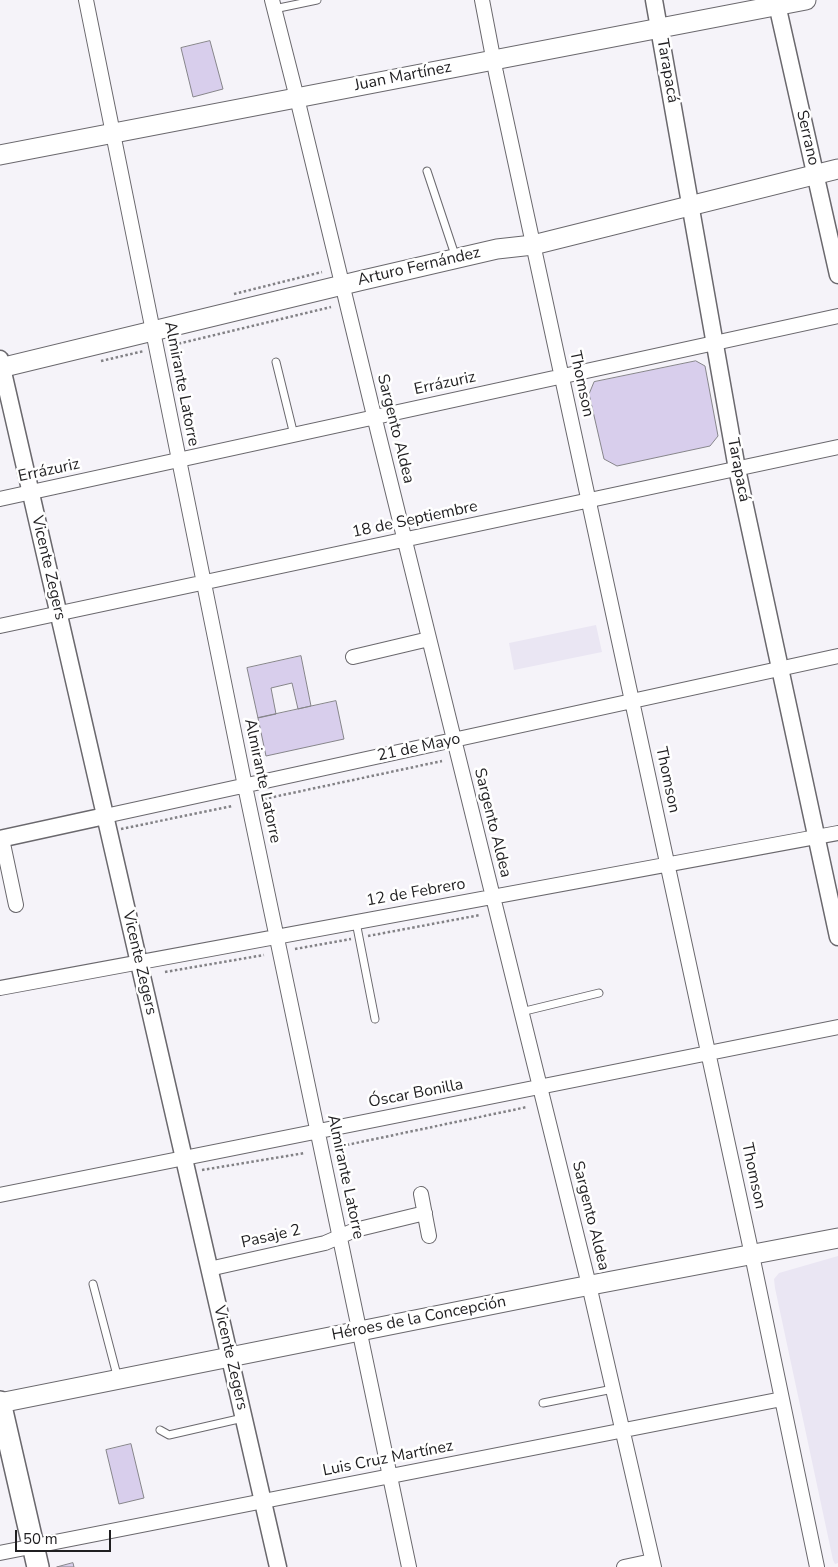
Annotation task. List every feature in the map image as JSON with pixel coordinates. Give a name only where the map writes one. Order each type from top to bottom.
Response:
[{"type":"main road","name":"Juan Martínez","points":[[0,155],[659,28],[776,3],[806,0]]},
{"type":"main road","name":"Arturo Fernández","points":[[1,365],[155,340],[342,285],[498,249],[533,245],[838,169]]},
{"type":"main road","name":"Héroes de la Concepción","points":[[0,1403],[589,1285],[838,1238]]},
{"type":"main road","points":[[0,1403],[35,1557]]},
{"type":"street","name":"Almirante Latorre","points":[[86,0],[244,786],[410,1567]]},
{"type":"street","name":"Thomson","points":[[482,0],[533,245],[752,1255],[817,1567]]},
{"type":"street","name":"Tarapacá","points":[[654,0],[737,469],[838,937]]},
{"type":"street","name":"Serrano","points":[[776,3],[838,275]]},
{"type":"street","name":"Sargento Aldea","points":[[273,4],[589,1285],[653,1564]]},
{"type":"street","name":"Errázuriz","points":[[0,500],[838,316]]},
{"type":"street","name":"Vicente Zegers","points":[[1,365],[278,1567]]},
{"type":"street","name":"18 de Septiembre","points":[[0,626],[838,447]]},
{"type":"street","points":[[353,657],[429,640]]},
{"type":"street","name":"21 de Mayo","points":[[1,839],[107,824],[244,786],[838,656]]},
{"type":"street","name":"12 de Febrero","points":[[0,988],[838,833]]},
{"type":"street","points":[[1,839],[16,905]]},
{"type":"street","name":"Óscar Bonilla","points":[[0,1195],[838,1027]]},
{"type":"street","points":[[421,1194],[429,1236]]},
{"type":"street","name":"Pasaje 2","points":[[209,1269],[325,1243],[355,1230],[425,1213]]},
{"type":"street","name":"Luis Cruz Martínez","points":[[0,1553],[35,1557],[263,1502],[782,1399]]},
{"type":"street","points":[[624,1567],[653,1564]]},
{"type":"lane","points":[[273,4],[317,0]]},
{"type":"lane","points":[[427,171],[456,259]]},
{"type":"lane","points":[[276,362],[294,435]]},
{"type":"lane","points":[[356,922],[375,1019]]},
{"type":"lane","points":[[521,1012],[599,993]]},
{"type":"lane","points":[[94,1284],[118,1380]]},
{"type":"lane","points":[[543,1403],[613,1389]]},
{"type":"lane","points":[[160,1430],[169,1436],[244,1418]]},
{"type":"path","points":[[94,363],[155,340],[331,307]]},
{"type":"path","points":[[264,799],[442,761]]},
{"type":"path","points":[[107,824],[232,806]]},
{"type":"path","points":[[295,949],[480,915]]},
{"type":"path","points":[[157,974],[264,955]]},
{"type":"path","points":[[338,1147],[527,1107]]},
{"type":"path","points":[[202,1170],[306,1153]]},
{"type":"shaded area","points":[[596,625],[602,652],[514,670],[509,643]]},
{"type":"shaded area","points":[[838,1256],[838,1563],[835,1564],[774,1279],[779,1273]]},
{"type":"building","points":[[210,41],[223,89],[193,97],[181,48]]},
{"type":"building","points":[[696,361],[705,366],[718,436],[710,446],[617,466],[604,459],[589,394],[594,382]]},
{"type":"building","points":[[301,656],[311,706],[298,709],[292,683],[271,688],[276,714],[258,718],[247,668]]},
{"type":"building","points":[[336,701],[344,739],[266,756],[258,718]]},
{"type":"building","points":[[131,1444],[144,1498],[119,1504],[106,1450]]},
{"type":"building","points":[[73,1563],[74,1567],[57,1567]]}]
